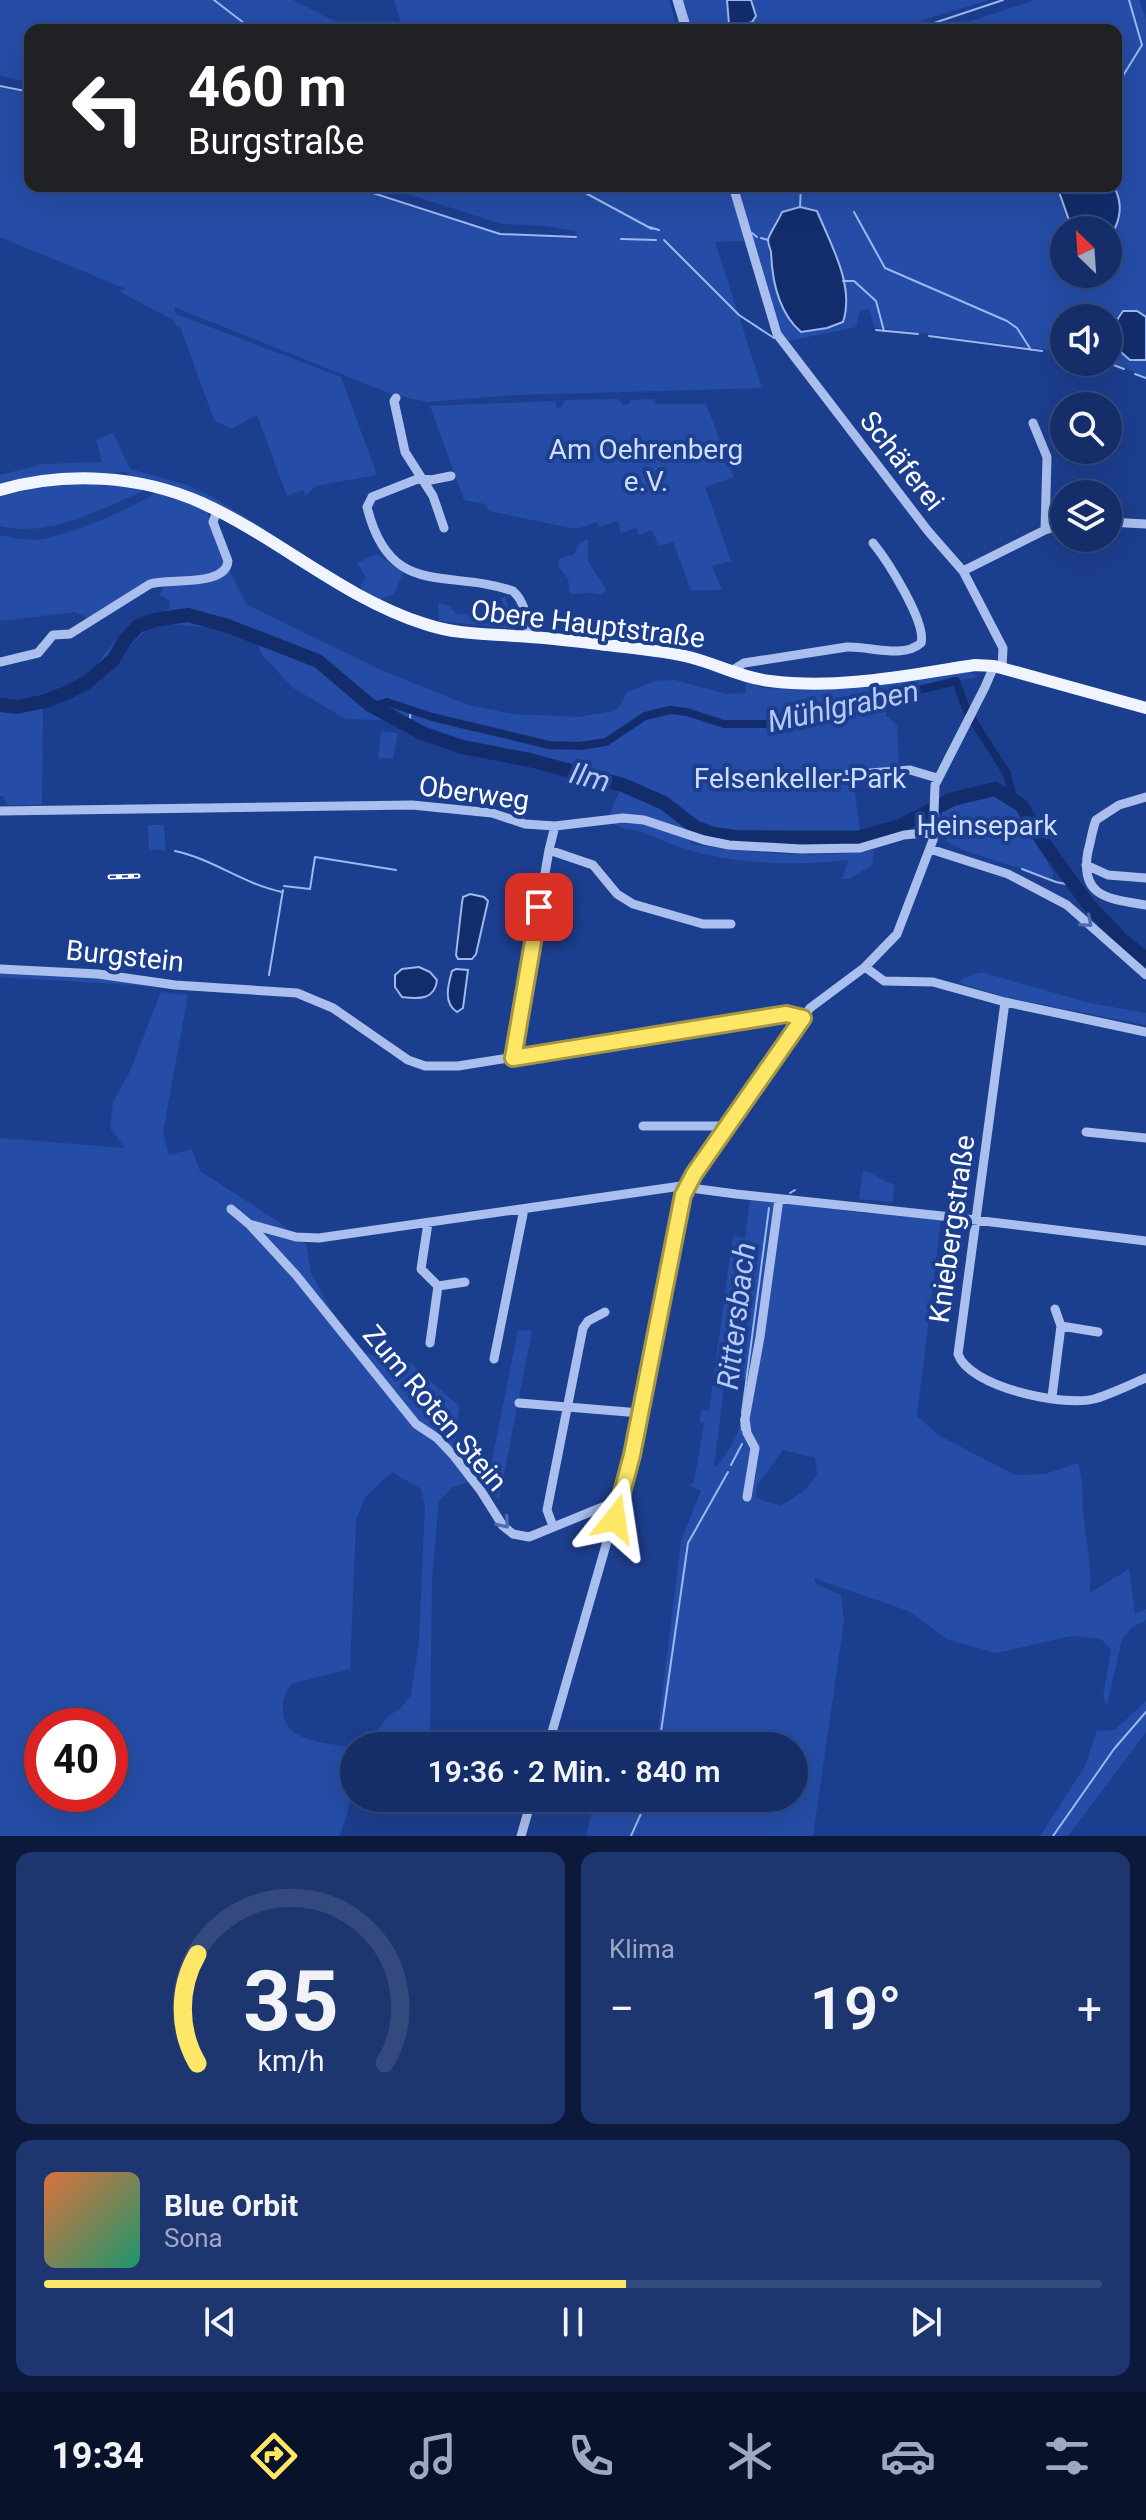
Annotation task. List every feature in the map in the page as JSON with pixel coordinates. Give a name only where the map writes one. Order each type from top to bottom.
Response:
[{"type":"main road","name":"Obere Hauptstraße","points":[[0,490],[50,480],[101,479],[144,485],[204,504],[351,592],[401,616],[456,632],[528,636],[677,654],[767,681],[874,680],[975,665],[998,667],[1146,708]]},
{"type":"street","points":[[677,0],[684,24]]},
{"type":"street","name":"Schäferei","points":[[735,192],[777,334],[928,531],[963,571],[1003,648],[998,667]]},
{"type":"street","points":[[396,398],[402,442],[409,460],[433,496],[444,528]]},
{"type":"street","points":[[1033,423],[1047,457],[1045,530]]},
{"type":"street","points":[[451,476],[431,480],[420,478],[378,494],[368,502],[368,512],[383,549],[399,563],[426,576],[513,591],[520,598],[528,636]]},
{"type":"street","points":[[0,662],[38,653],[53,635],[70,634],[150,584],[165,580],[209,579],[223,574],[228,561],[213,522],[217,511]]},
{"type":"street","points":[[1122,523],[1146,524]]},
{"type":"street","points":[[963,571],[1050,528]]},
{"type":"street","points":[[731,671],[744,663],[847,647],[902,651],[916,648],[923,637],[922,629],[873,543]]},
{"type":"street","points":[[552,1732],[619,1503],[683,1195],[803,1018],[815,1004],[865,967],[897,934],[930,849],[937,778],[998,667]]},
{"type":"street","points":[[760,778],[799,779],[910,770],[937,778]]},
{"type":"street","points":[[1146,797],[1119,805],[1096,820],[1086,865],[1090,884],[1104,897],[1146,905]]},
{"type":"street","name":"Oberweg","points":[[0,811],[412,805],[492,813],[525,824],[555,826],[623,818],[644,820],[729,845],[822,849],[860,848],[904,835],[934,832]]},
{"type":"street","points":[[513,1058],[555,826]]},
{"type":"street","points":[[930,849],[1021,881],[1067,905],[1146,975]]},
{"type":"street","points":[[549,850],[593,865],[617,894],[633,904],[703,924],[731,924]]},
{"type":"street","points":[[1086,865],[1108,875],[1146,878]]},
{"type":"street","points":[[865,967],[884,981],[933,982],[1005,1002],[1146,1032]]},
{"type":"street","name":"Burgstein","points":[[0,969],[98,974],[175,985],[297,993],[333,1008],[417,1064],[458,1066],[786,1014],[803,1018]]},
{"type":"street","name":"Kniebergstraße","points":[[1005,1002],[958,1354],[960,1362],[1006,1390],[1023,1395],[1080,1401],[1146,1378]]},
{"type":"street","points":[[643,1126],[718,1126],[727,1130]]},
{"type":"street","points":[[1086,1132],[1146,1138]]},
{"type":"street","name":"Zum Roten Stein","points":[[249,1224],[307,1239],[688,1185],[698,1189],[779,1199],[1146,1241]]},
{"type":"street","points":[[747,1497],[755,1448],[747,1433],[745,1419],[779,1199]]},
{"type":"street","name":"Zum Roten Stein","points":[[231,1209],[296,1275],[416,1424],[437,1438],[454,1456],[508,1531],[529,1537],[619,1503]]},
{"type":"street","points":[[494,1359],[524,1209]]},
{"type":"street","points":[[428,1223],[421,1269],[438,1286],[465,1282]]},
{"type":"street","points":[[430,1343],[438,1286]]},
{"type":"street","points":[[1052,1397],[1061,1326],[1055,1309]]},
{"type":"street","points":[[553,1526],[547,1510],[583,1328],[588,1321],[605,1312]]},
{"type":"street","points":[[1061,1326],[1098,1332]]},
{"type":"street","points":[[519,1403],[640,1413]]},
{"type":"street","points":[[521,1836],[528,1812]]},
{"type":"green space","points":[[0,0],[293,0],[341,24],[24,24],[24,82],[0,76]]},
{"type":"green space","points":[[394,0],[669,0],[676,24],[401,24]]},
{"type":"green space","points":[[684,0],[727,0],[730,24],[691,24]]},
{"type":"green space","points":[[751,0],[989,0],[911,24],[740,24],[754,5]]},
{"type":"green space","points":[[1035,0],[1139,0],[1146,19],[1146,317],[1137,311],[1130,360],[1146,360],[1146,377],[1122,367],[1122,304],[1050,304],[1050,350],[874,327],[869,308],[860,311],[856,327],[789,341],[783,336],[766,289],[739,192],[1059,192],[1068,216],[1050,216],[1050,288],[1122,288],[1122,216],[1116,216],[1117,192],[1122,192],[1122,24],[962,24]],"holes":[[[818,211],[844,280],[846,308],[843,322],[827,328],[801,331],[775,279],[771,264],[770,237],[776,227],[790,219]]]},
{"type":"green space","points":[[0,87],[24,93],[24,192],[364,192],[500,235],[575,239],[576,231],[502,224],[401,192],[733,192],[745,241],[715,242],[762,388],[516,395],[427,402],[394,395],[174,307],[176,314],[341,377],[377,475],[316,486],[305,496],[303,490],[287,496],[257,415],[231,429],[214,420],[180,326],[178,328],[173,320],[119,291],[126,289],[0,237]]},
{"type":"green space","name":"Am Oehrenberg e.V.","points":[[618,399],[624,405],[631,400],[653,399],[656,404],[706,404],[734,477],[705,487],[731,561],[712,566],[722,590],[691,590],[673,542],[659,546],[652,530],[639,535],[636,528],[621,533],[618,521],[599,527],[597,522],[577,529],[489,511],[485,504],[464,500],[430,406],[555,401],[557,408],[562,407],[565,400]]},
{"type":"green space","points":[[113,433],[130,469],[184,484],[211,496],[265,529],[262,531],[131,477],[126,472],[0,485],[0,475],[43,464],[102,462],[96,440]]},
{"type":"green space","points":[[78,483],[142,489],[142,492],[55,525],[19,529],[0,526],[0,495]]},
{"type":"green space","points":[[156,492],[207,512],[225,557],[224,566],[212,575],[155,580],[88,618],[75,612],[0,621],[0,535],[33,540],[55,536],[118,513]]},
{"type":"green space","points":[[588,539],[588,561],[606,589],[602,595],[570,594],[568,579],[558,566],[560,558],[573,555],[580,543]]},
{"type":"green space","points":[[377,554],[403,573],[394,594],[378,600],[362,589],[360,585],[366,578],[357,563]]},
{"type":"green space","name":"Felsenkeller-Park","points":[[229,570],[246,604],[383,671],[468,705],[513,714],[578,717],[613,711],[619,707],[627,692],[655,681],[675,680],[726,694],[746,693],[745,680],[763,688],[804,690],[872,686],[968,671],[979,677],[942,683],[942,687],[886,703],[886,716],[897,725],[899,772],[894,778],[854,786],[860,830],[737,833],[688,829],[691,844],[736,850],[806,854],[874,850],[872,865],[850,879],[842,879],[849,860],[786,863],[723,858],[617,826],[607,820],[621,788],[544,760],[385,720],[346,719],[293,688],[262,655],[256,640],[227,629],[154,623],[112,663],[94,668],[126,630],[170,608],[169,600],[159,595],[168,582]]},
{"type":"green space","points":[[501,597],[505,597],[516,629],[439,621],[438,603],[449,606],[457,614],[506,616]]},
{"type":"green space","points":[[43,709],[42,805],[7,805],[0,796],[0,711],[11,713]]},
{"type":"green space","points":[[381,731],[398,733],[393,758],[378,758]]},
{"type":"green space","name":"Heinsepark","points":[[992,792],[1012,805],[1028,826],[1053,872],[1053,879],[947,842],[941,809],[957,800]]},
{"type":"green space","points":[[148,825],[164,825],[166,850],[149,850]]},
{"type":"green space","points":[[0,972],[67,975],[148,986],[0,977]]},
{"type":"green space","points":[[981,972],[1090,1003],[1146,1013],[1146,1025],[1005,997],[960,983],[961,979]]},
{"type":"green space","points":[[161,992],[188,995],[163,1132],[169,1155],[192,1149],[200,1171],[276,1220],[306,1244],[311,1273],[329,1307],[364,1353],[408,1361],[460,1407],[454,1436],[467,1452],[471,1481],[453,1487],[439,1501],[432,1579],[430,1732],[376,1732],[411,1695],[419,1641],[425,1506],[421,1489],[392,1472],[365,1497],[356,1520],[350,1669],[293,1683],[285,1696],[284,1717],[288,1727],[317,1742],[340,1745],[340,1812],[348,1812],[339,1836],[0,1836],[0,1138],[125,1148],[110,1128],[113,1102],[130,1071]]},
{"type":"green space","points":[[863,1171],[894,1184],[893,1202],[859,1199]]},
{"type":"green space","points":[[750,1198],[862,1213],[941,1219],[917,1416],[938,1435],[1015,1475],[1045,1474],[1078,1463],[1090,1566],[1090,1593],[1129,1569],[1135,1614],[1146,1609],[1146,1620],[1131,1628],[1122,1639],[1107,1705],[1103,1697],[1111,1649],[1101,1639],[1072,1636],[996,1653],[949,1640],[908,1611],[814,1578],[816,1584],[841,1595],[844,1621],[813,1836],[586,1836],[592,1812],[808,1812],[808,1732],[658,1732],[681,1541],[701,1491],[689,1485],[694,1482],[704,1423],[699,1422],[702,1410],[709,1411],[733,1236],[745,1238]],"holes":[[[749,1378],[745,1404],[731,1445],[716,1467],[725,1380]],[[783,1450],[815,1458],[817,1475],[804,1491],[780,1506],[756,1498],[757,1485]]]},
{"type":"green space","points":[[518,1330],[532,1331],[499,1500],[487,1486]]},
{"type":"green space","points":[[1146,1701],[1146,1732],[1068,1836],[1040,1836],[1085,1766],[1097,1731],[1115,1730]]},
{"type":"shaded area","points":[[727,0],[751,0],[756,16],[752,22],[729,24]]},
{"type":"shaded area","points":[[1059,192],[1116,192],[1119,216],[1068,216]]},
{"type":"shaded area","points":[[800,207],[817,211],[840,266],[846,294],[843,322],[801,332],[787,315],[778,295],[768,240],[782,212]]},
{"type":"shaded area","points":[[1137,311],[1146,317],[1146,360],[1130,360],[1122,352],[1122,313]]},
{"type":"shaded area","points":[[470,894],[488,901],[476,954],[472,959],[458,959],[463,897]]},
{"type":"shaded area","points":[[419,967],[437,980],[436,987],[430,995],[420,998],[402,997],[395,987],[395,975],[402,969]]},
{"type":"shaded area","points":[[468,970],[463,1008],[457,1012],[450,1004],[448,993],[452,971]]},
{"type":"waterway","points":[[214,0],[245,24]]},
{"type":"waterway","points":[[682,0],[689,24]]},
{"type":"waterway","points":[[931,24],[1003,0]]},
{"type":"waterway","points":[[1122,77],[1142,45],[1129,0]]},
{"type":"waterway","points":[[0,86],[24,91]]},
{"type":"waterway","points":[[370,192],[500,234],[576,237]]},
{"type":"waterway","points":[[584,192],[652,229]]},
{"type":"waterway","points":[[800,207],[801,192]]},
{"type":"waterway","points":[[854,212],[885,268],[1007,321],[1017,328],[1031,350]]},
{"type":"waterway","points":[[649,227],[659,230]]},
{"type":"waterway","points":[[752,233],[757,237]]},
{"type":"waterway","points":[[761,238],[768,240]]},
{"type":"waterway","points":[[621,239],[656,240]]},
{"type":"waterway","points":[[664,240],[739,315],[774,338]]},
{"type":"waterway","points":[[843,281],[854,281],[876,301],[884,331]]},
{"type":"waterway","points":[[876,330],[918,334]]},
{"type":"waterway","points":[[929,336],[1042,351]]},
{"type":"waterway","points":[[1135,374],[1146,378]]},
{"type":"waterway","name":"Ilm","points":[[0,705],[17,707],[66,693],[86,683],[113,660],[138,626],[154,620],[188,615],[228,626],[318,661],[370,705],[422,733],[462,747],[530,760],[623,785],[664,803],[695,827],[714,834],[858,838],[900,826],[953,799],[995,789],[1021,805],[1043,842],[1088,904],[1123,941],[1146,959]]},
{"type":"waterway","name":"Mühlgraben","points":[[375,706],[387,702],[432,717],[549,745],[580,746],[606,742],[645,716],[670,710],[724,724],[777,724],[956,681],[967,711],[1007,774],[1013,798]]},
{"type":"waterway","points":[[409,725],[411,710]]},
{"type":"waterway","points":[[175,851],[282,892]]},
{"type":"waterway","points":[[284,886],[310,889],[315,857],[396,870]]},
{"type":"waterway","name":"Rittersbach","points":[[1022,869],[1075,886]]},
{"type":"waterway","points":[[269,975],[283,890]]},
{"type":"waterway","name":"Rittersbach","points":[[790,1193],[795,1190]]},
{"type":"waterway","name":"Rittersbach","points":[[742,1413],[769,1208]]},
{"type":"waterway","name":"Rittersbach","points":[[741,1419],[742,1430]]},
{"type":"waterway","name":"Rittersbach","points":[[731,1465],[742,1444]]},
{"type":"waterway","name":"Rittersbach","points":[[661,1732],[688,1543],[728,1472]]},
{"type":"waterway","points":[[1053,1836],[1114,1749],[1146,1712]]},
{"type":"waterway","name":"Rittersbach","points":[[631,1836],[642,1812]]},
{"type":"railway","points":[[110,877],[138,876]]},
{"type":"route","points":[[539,907],[513,1058],[786,1014],[803,1018],[694,1174],[683,1195],[632,1455],[615,1519]]}]
